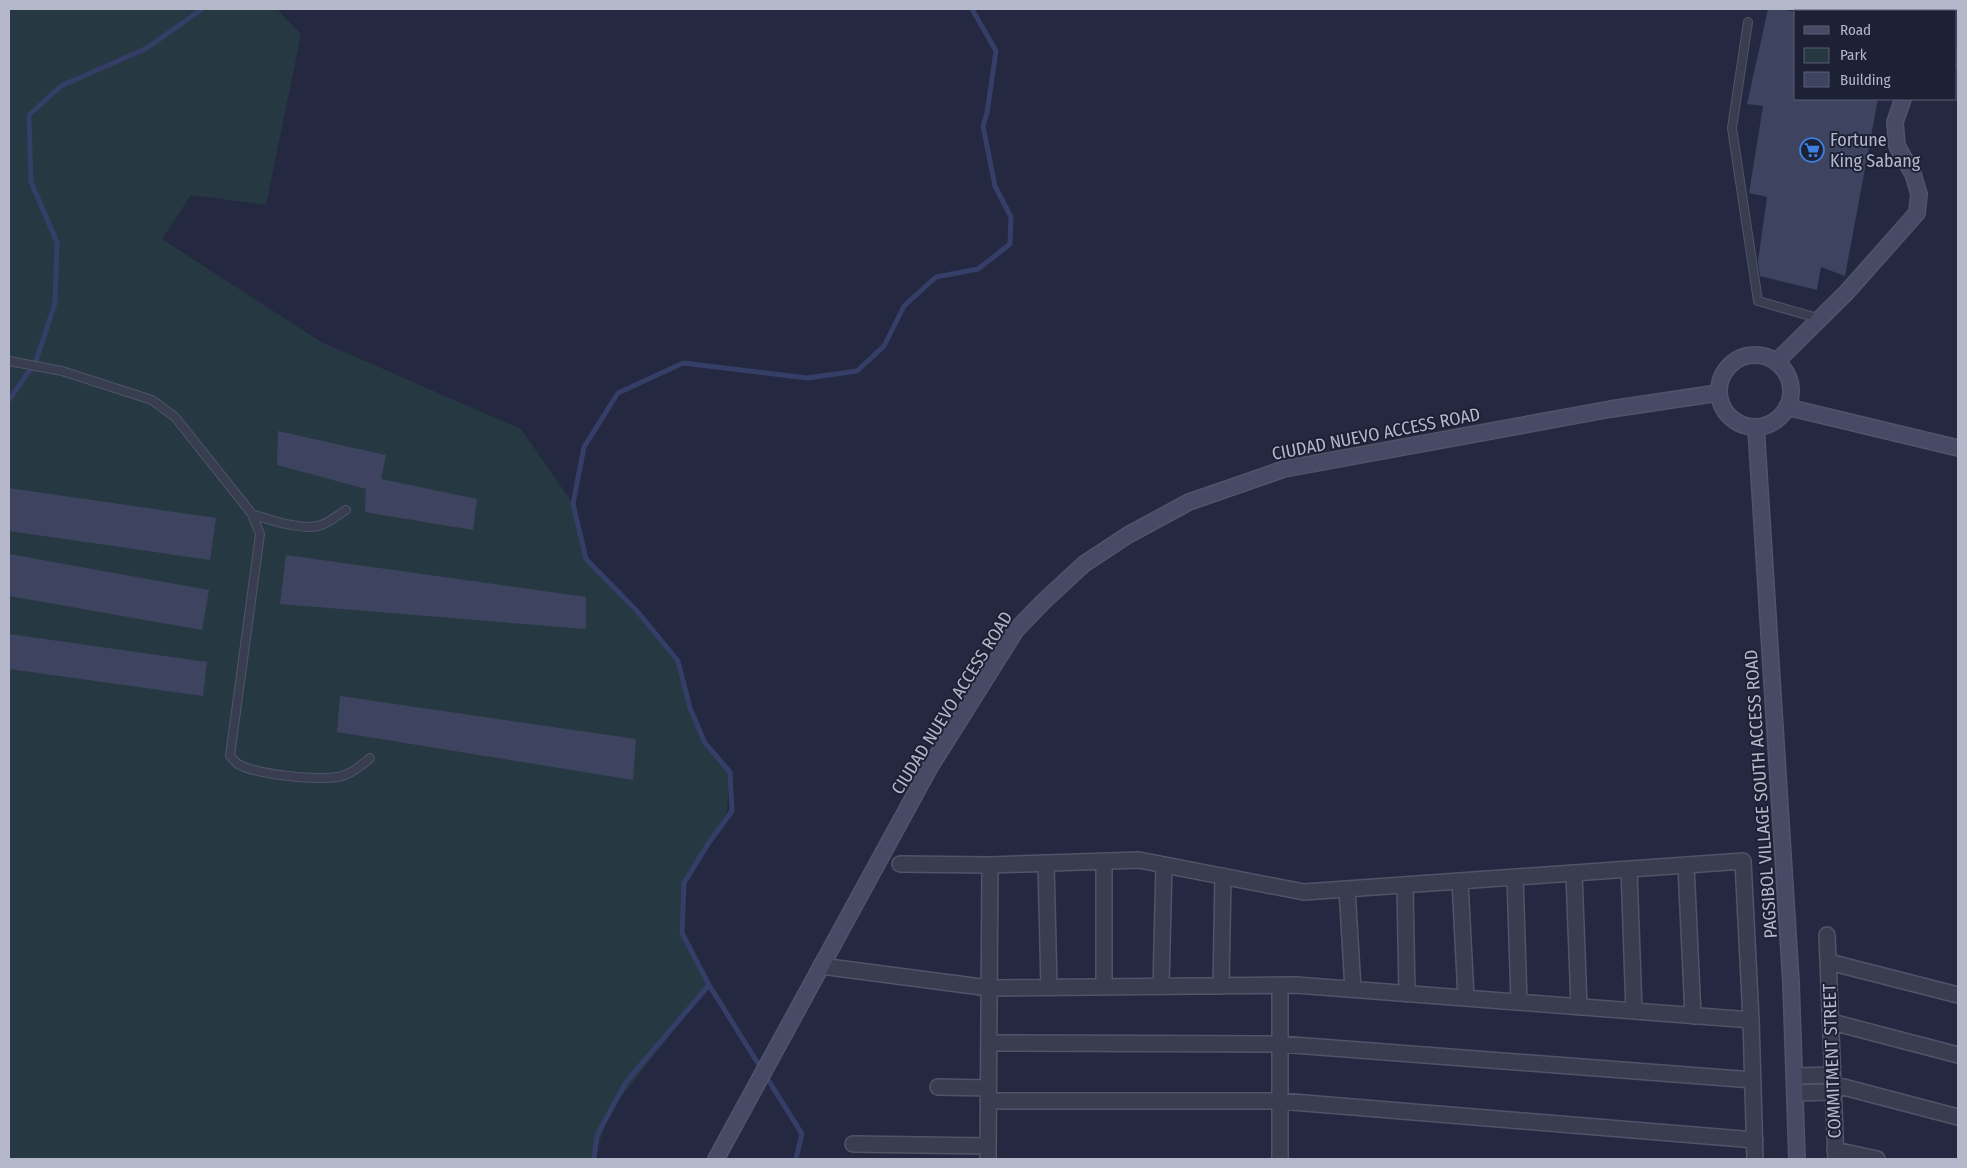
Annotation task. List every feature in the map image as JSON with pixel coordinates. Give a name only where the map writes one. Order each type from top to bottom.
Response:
[{"type":"street","points":[[1776,362],[1846,294],[1916,213],[1919,194],[1913,174],[1897,146],[1895,122],[1902,100]]},
{"type":"street","points":[[1754,354],[1762,355],[1776,362],[1789,378],[1791,392],[1787,407],[1776,420],[1768,425],[1756,427],[1743,425],[1728,416],[1723,409],[1718,393],[1721,376],[1731,363],[1738,358],[1754,354]]},
{"type":"street","name":"CIUDAD NUEVO ACCESS ROAD","points":[[717,1156],[930,767],[1016,630],[1084,564],[1128,535],[1189,502],[1284,468],[1611,409],[1718,393]]},
{"type":"street","points":[[1787,407],[1958,448]]},
{"type":"street","name":"PAGSIBOL VILLAGE SOUTH ACCESS ROAD","points":[[1756,427],[1791,982],[1797,1159]]},
{"type":"street","points":[[900,864],[990,865],[1139,860],[1304,892],[1743,861],[1756,1159]]},
{"type":"street","points":[[1104,861],[1104,987]]},
{"type":"street","points":[[1046,863],[1050,987]]},
{"type":"street","points":[[854,1144],[988,1153],[990,865]]},
{"type":"street","points":[[1162,986],[1164,865]]},
{"type":"street","points":[[1686,865],[1693,1016]]},
{"type":"street","points":[[1629,869],[1634,1011]]},
{"type":"street","points":[[1574,873],[1579,1007]]},
{"type":"street","points":[[1221,986],[1224,876]]},
{"type":"street","points":[[1515,877],[1519,1002]]},
{"type":"street","points":[[1460,881],[1466,998]]},
{"type":"street","points":[[1405,885],[1407,994]]},
{"type":"street","points":[[1347,889],[1353,989]]},
{"type":"street","name":"COMMITMENT STREET","points":[[1827,935],[1836,1154]]},
{"type":"street","points":[[1829,962],[1958,995]]},
{"type":"street","points":[[821,966],[989,988],[1280,985],[1751,1020]]},
{"type":"street","points":[[1280,985],[1280,1159]]},
{"type":"street","points":[[1832,1022],[1958,1055]]},
{"type":"street","points":[[989,1042],[1280,1044],[1753,1080]]},
{"type":"street","points":[[1795,1076],[1958,1117]]},
{"type":"street","points":[[1795,1092],[1832,1084]]},
{"type":"street","points":[[938,1087],[988,1095],[1280,1101],[1755,1140]]},
{"type":"street","points":[[1836,1154],[1876,1159]]},
{"type":"lane","points":[[1748,22],[1732,128],[1758,302],[1821,319]]},
{"type":"lane","points":[[9,361],[62,371],[152,400],[175,417],[252,514],[260,534],[230,756],[236,763],[249,769],[279,775],[313,778],[338,777],[358,767],[370,758]]},
{"type":"lane","points":[[252,514],[272,521],[298,526],[318,526],[346,510]]},
{"type":"green space","points":[[9,9],[277,9],[301,34],[266,205],[191,195],[162,239],[321,342],[521,429],[573,504],[586,559],[636,610],[679,665],[690,710],[705,743],[730,772],[726,819],[684,883],[682,933],[709,985],[611,1110],[593,1159],[9,1159]]},
{"type":"building","name":"Fortune King Sabang","points":[[1768,9],[1794,12],[1794,100],[1878,100],[1845,276],[1821,267],[1817,290],[1760,276],[1758,261],[1767,197],[1749,193],[1763,106],[1747,104]]},
{"type":"building","points":[[278,431],[386,455],[381,479],[477,499],[473,530],[365,512],[366,489],[277,465]]},
{"type":"building","points":[[9,488],[216,518],[210,560],[9,531]]},
{"type":"building","points":[[9,554],[209,590],[202,630],[9,596]]},
{"type":"building","points":[[286,555],[586,597],[586,629],[280,604]]},
{"type":"building","points":[[9,634],[207,662],[203,696],[9,669]]},
{"type":"building","points":[[340,696],[636,739],[633,780],[337,732]]},
{"type":"waterway","points":[[9,400],[36,361],[55,303],[57,242],[31,182],[29,115],[61,86],[147,48],[202,9]]},
{"type":"waterway","points":[[796,1159],[802,1134],[709,985],[682,933],[684,883],[708,844],[732,811],[730,772],[705,743],[690,708],[678,661],[637,611],[586,559],[573,504],[584,447],[618,393],[683,363],[807,378],[857,371],[884,346],[904,306],[936,277],[978,269],[1010,244],[1011,217],[995,186],[983,126],[987,113],[996,51],[972,9]]},
{"type":"waterway","points":[[594,1159],[597,1135],[626,1082],[709,985]]},
{"type":"place","name":"Fortune King Sabang","points":[[1812,150]]}]
